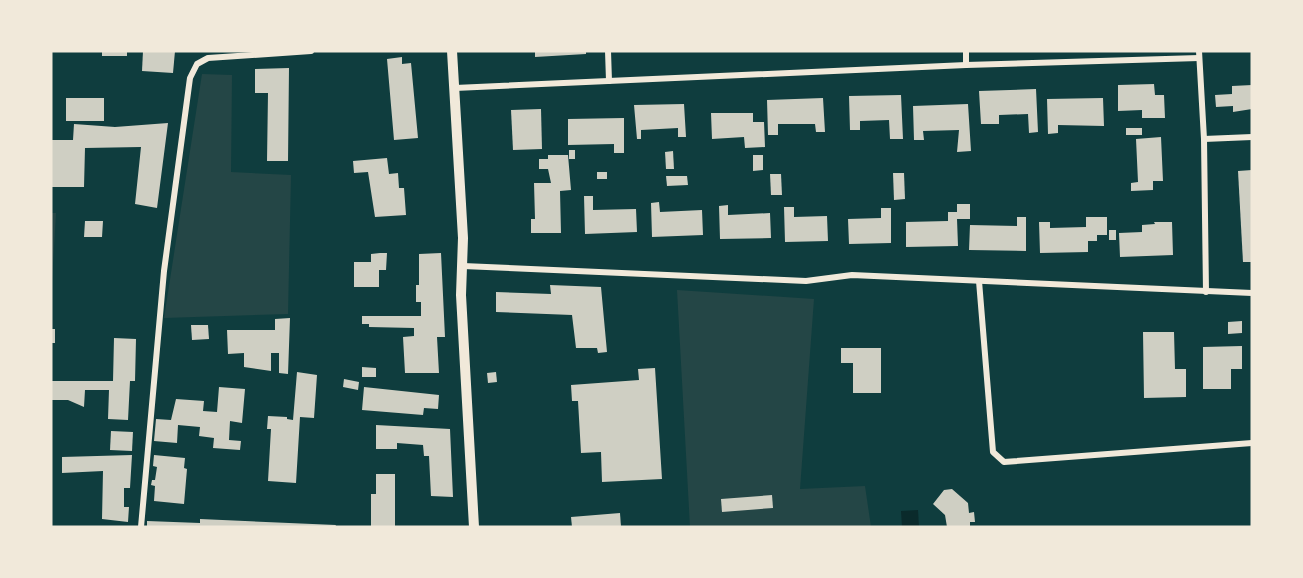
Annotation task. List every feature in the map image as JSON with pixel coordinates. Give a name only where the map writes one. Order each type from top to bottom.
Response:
[{"type":"street","points":[[141,527],[164,271],[190,78],[196,64],[208,58],[311,51]]},
{"type":"street","points":[[452,51],[463,266],[461,296],[474,527]]},
{"type":"street","points":[[608,51],[609,81]]},
{"type":"street","points":[[966,51],[966,65]]},
{"type":"street","points":[[455,88],[1199,55],[1204,139],[1206,292]]},
{"type":"street","points":[[1204,139],[1252,137]]},
{"type":"street","points":[[463,266],[806,281],[852,275],[1252,294]]},
{"type":"street","points":[[979,281],[993,452],[1004,462],[1252,443]]},
{"type":"shaded area","points":[[202,74],[232,75],[231,172],[291,175],[288,314],[164,318]]},
{"type":"shaded area","points":[[51,213],[56,213],[51,299]]},
{"type":"shaded area","points":[[677,290],[814,299],[800,489],[865,486],[871,527],[690,527]]},
{"type":"shaded area","points":[[918,510],[919,527],[902,527],[901,511]]},
{"type":"building","points":[[102,51],[127,51],[127,56],[102,56]]},
{"type":"building","points":[[143,51],[175,51],[173,73],[142,71]]},
{"type":"building","points":[[535,51],[586,51],[586,54],[535,57]]},
{"type":"building","points":[[402,57],[402,64],[411,63],[418,138],[394,140],[387,59]]},
{"type":"building","points":[[289,68],[288,161],[267,161],[268,93],[255,93],[255,69]]},
{"type":"building","points":[[1154,84],[1155,95],[1164,95],[1165,118],[1142,118],[1142,110],[1118,111],[1118,85]]},
{"type":"building","points":[[1252,85],[1252,109],[1233,112],[1233,106],[1216,107],[1215,95],[1232,94],[1232,86]]},
{"type":"building","points":[[1036,89],[1038,132],[1029,133],[1028,114],[999,115],[999,124],[981,124],[979,91]]},
{"type":"building","points":[[901,95],[903,139],[890,139],[889,120],[860,121],[860,130],[850,130],[849,96]]},
{"type":"building","points":[[66,98],[104,98],[104,121],[66,121]]},
{"type":"building","points":[[823,98],[825,132],[816,132],[815,124],[778,124],[778,135],[768,135],[767,100]]},
{"type":"building","points":[[1103,98],[1104,126],[1058,125],[1058,133],[1048,134],[1047,99]]},
{"type":"building","points":[[684,104],[686,137],[678,137],[678,128],[641,130],[641,139],[637,139],[634,105]]},
{"type":"building","points":[[968,104],[971,151],[957,152],[959,130],[923,131],[924,140],[914,140],[913,106]]},
{"type":"building","points":[[541,109],[542,149],[513,150],[511,110]]},
{"type":"building","points":[[711,113],[753,113],[753,122],[764,122],[765,147],[745,148],[744,137],[712,139]]},
{"type":"building","points":[[624,118],[624,153],[614,153],[614,144],[568,145],[568,119]]},
{"type":"building","points":[[168,123],[157,208],[135,204],[141,147],[85,148],[84,187],[51,187],[51,140],[73,140],[74,124],[115,127]]},
{"type":"building","points":[[1126,128],[1142,128],[1142,135],[1126,135]]},
{"type":"building","points":[[1161,137],[1163,181],[1153,181],[1153,190],[1131,191],[1131,183],[1138,182],[1136,139]]},
{"type":"building","points":[[569,150],[575,150],[575,159],[569,159]]},
{"type":"building","points":[[673,151],[674,169],[666,169],[665,152]]},
{"type":"building","points":[[548,155],[568,155],[571,190],[560,191],[561,233],[531,233],[531,219],[535,219],[534,183],[551,183],[548,169],[539,169],[539,159],[548,159]]},
{"type":"building","points":[[753,155],[763,155],[763,170],[753,171]]},
{"type":"building","points":[[387,158],[389,174],[398,173],[399,188],[404,188],[406,215],[375,217],[368,172],[354,173],[353,161]]},
{"type":"building","points":[[1252,170],[1252,262],[1243,262],[1238,171]]},
{"type":"building","points":[[597,172],[607,172],[607,179],[597,179]]},
{"type":"building","points":[[893,173],[904,173],[905,199],[894,200]]},
{"type":"building","points":[[770,174],[781,174],[782,195],[771,195]]},
{"type":"building","points":[[666,176],[687,176],[688,185],[667,186]]},
{"type":"building","points":[[584,196],[593,196],[593,210],[636,209],[637,232],[585,234]]},
{"type":"building","points":[[659,202],[660,212],[702,210],[703,235],[652,237],[651,203]]},
{"type":"building","points":[[957,204],[970,204],[970,219],[957,219],[958,246],[906,247],[906,222],[948,221],[948,212],[957,212]]},
{"type":"building","points":[[728,205],[728,215],[770,213],[771,238],[720,239],[719,206]]},
{"type":"building","points":[[784,207],[794,207],[794,217],[827,216],[828,241],[785,242]]},
{"type":"building","points":[[881,208],[891,208],[891,243],[849,244],[848,219],[881,218]]},
{"type":"building","points":[[1017,217],[1026,217],[1026,251],[969,250],[970,225],[1017,226]]},
{"type":"building","points":[[1086,217],[1107,217],[1107,235],[1097,235],[1097,241],[1088,241],[1088,252],[1040,253],[1039,222],[1050,222],[1050,228],[1086,227]]},
{"type":"building","points":[[85,221],[103,221],[102,237],[84,237]]},
{"type":"building","points":[[1154,222],[1172,222],[1173,255],[1120,257],[1119,233],[1142,232],[1142,225],[1155,224]]},
{"type":"building","points":[[1109,230],[1116,230],[1116,240],[1109,240]]},
{"type":"building","points":[[387,253],[386,270],[379,270],[379,287],[354,287],[354,262],[371,262],[371,254]]},
{"type":"building","points":[[441,253],[445,337],[437,337],[439,373],[405,373],[403,337],[414,336],[414,328],[369,327],[369,324],[362,324],[362,316],[421,316],[421,302],[416,302],[416,285],[419,285],[419,254]]},
{"type":"building","points":[[550,285],[601,287],[607,352],[598,353],[597,348],[576,348],[572,315],[496,312],[496,292],[551,294]]},
{"type":"building","points":[[290,318],[288,374],[279,373],[279,353],[271,353],[271,371],[244,367],[244,353],[228,354],[227,330],[275,330],[275,319]]},
{"type":"building","points":[[1242,321],[1242,333],[1228,334],[1228,322]]},
{"type":"building","points":[[191,325],[208,325],[209,339],[192,340]]},
{"type":"building","points":[[51,329],[55,329],[55,343],[51,343]]},
{"type":"building","points":[[1143,332],[1174,332],[1175,369],[1186,369],[1186,397],[1144,398]]},
{"type":"building","points":[[114,338],[136,339],[135,381],[130,381],[128,420],[108,419],[109,390],[85,390],[84,407],[68,400],[51,400],[51,381],[113,381]]},
{"type":"building","points":[[1242,346],[1242,369],[1231,369],[1231,389],[1203,389],[1203,347]]},
{"type":"building","points":[[841,348],[881,348],[881,393],[853,393],[853,363],[841,363]]},
{"type":"building","points":[[362,367],[376,368],[376,377],[362,377]]},
{"type":"building","points":[[655,368],[662,479],[602,482],[601,452],[581,453],[578,401],[572,401],[571,385],[639,380],[638,369]]},
{"type":"building","points":[[297,372],[317,375],[314,418],[300,417],[296,483],[268,481],[271,429],[267,429],[268,416],[287,417],[293,420]]},
{"type":"building","points":[[496,372],[497,382],[488,383],[487,373]]},
{"type":"building","points":[[344,379],[359,382],[358,390],[343,387]]},
{"type":"building","points":[[219,387],[245,389],[242,423],[230,421],[229,440],[241,441],[240,450],[213,448],[214,438],[199,436],[200,427],[178,425],[177,443],[154,441],[156,419],[171,420],[176,399],[204,401],[203,411],[217,412]]},
{"type":"building","points":[[364,387],[439,395],[438,409],[424,408],[423,415],[362,410]]},
{"type":"building","points":[[376,425],[450,429],[453,497],[431,496],[429,456],[424,456],[423,445],[397,443],[397,449],[376,449]]},
{"type":"building","points":[[111,431],[133,432],[132,451],[110,450]]},
{"type":"building","points":[[132,455],[130,488],[124,488],[124,507],[129,507],[128,522],[102,519],[103,471],[62,473],[62,457]]},
{"type":"building","points":[[154,455],[185,458],[184,468],[187,469],[184,504],[154,501],[155,486],[151,485],[152,480],[155,480],[157,467],[153,466]]},
{"type":"building","points":[[376,474],[395,474],[395,527],[371,527],[371,494],[376,494]]},
{"type":"building","points":[[952,489],[968,503],[969,513],[974,512],[975,522],[970,522],[970,527],[947,527],[945,515],[933,504],[944,490]]},
{"type":"building","points":[[772,495],[773,508],[722,512],[721,499]]},
{"type":"building","points":[[620,513],[621,527],[572,527],[571,517]]},
{"type":"building","points":[[200,519],[336,525],[335,527],[147,527],[147,521],[200,523]]}]
